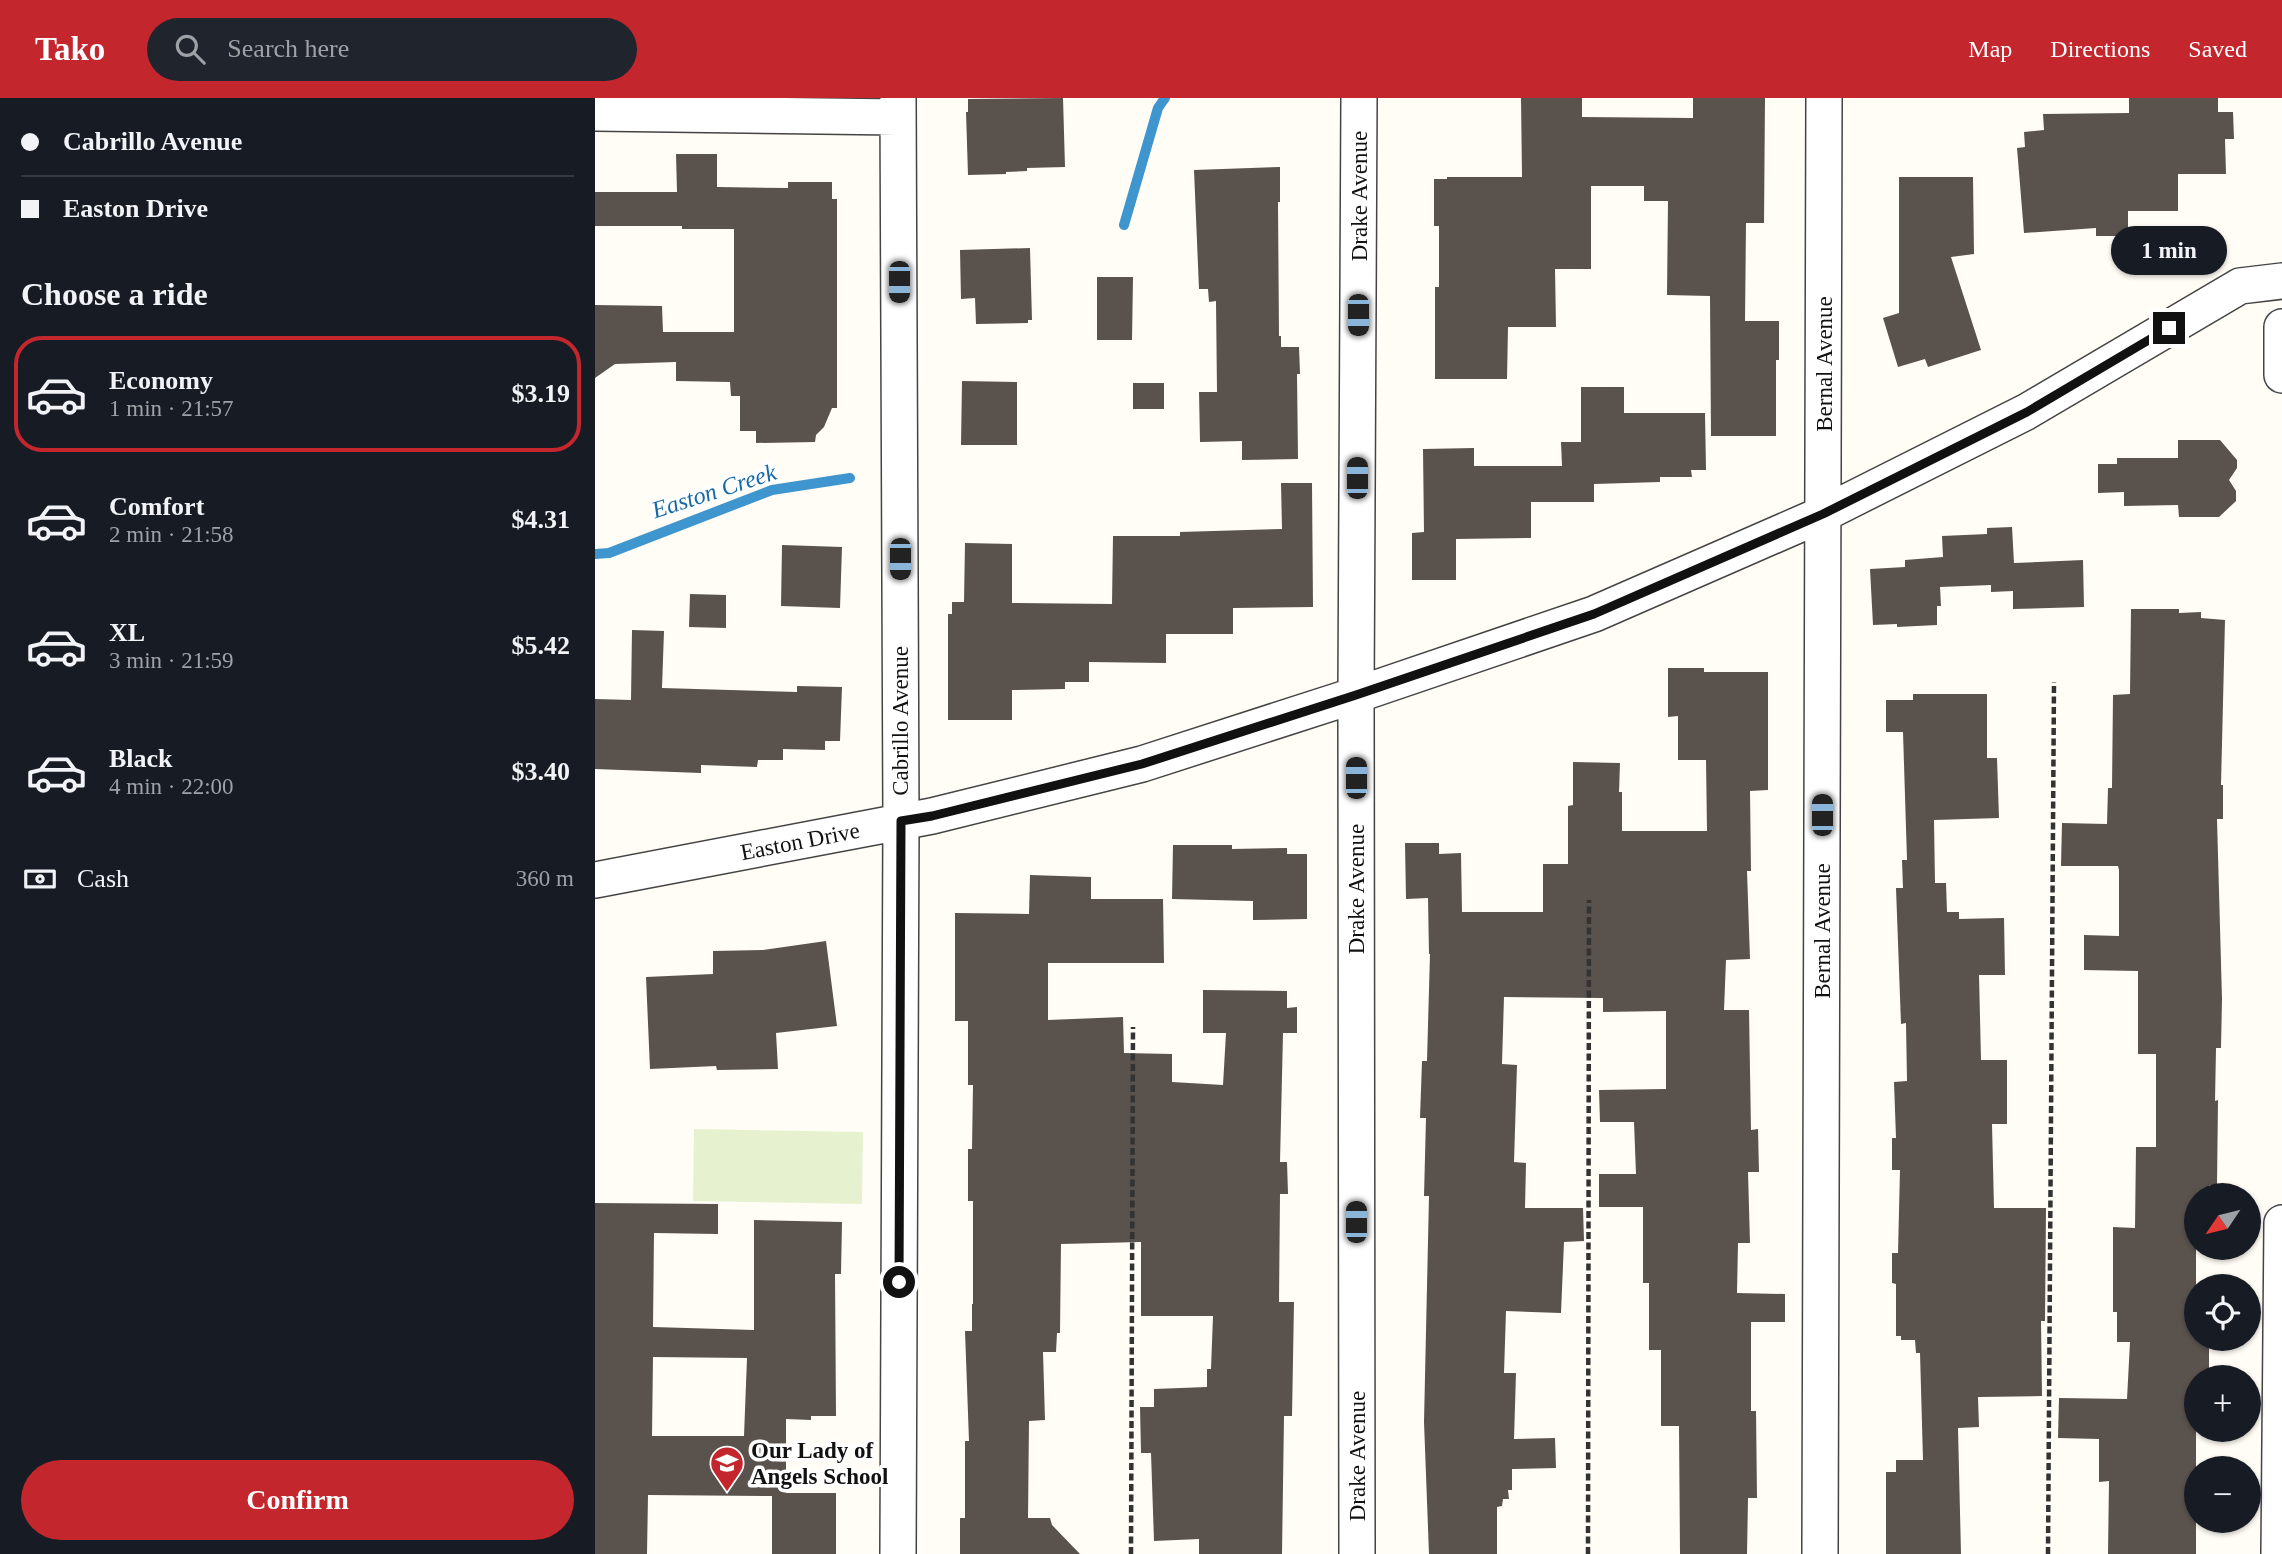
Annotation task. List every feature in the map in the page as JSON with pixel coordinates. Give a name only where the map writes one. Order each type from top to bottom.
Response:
[{"type":"street","name":"Drake Avenue","points":[[1357,1554],[1356,695],[1360,98]]},
{"type":"street","name":"Bernal Avenue","points":[[1821,1554],[1825,98]]},
{"type":"street","points":[[595,113],[898,107]]},
{"type":"street","name":"Cabrillo Avenue","points":[[898,107],[901,821],[898,1554]]},
{"type":"street","name":"Easton Drive","points":[[595,880],[932,816],[1142,764],[1594,614],[1823,514],[2027,412],[2240,286],[2282,281]]},
{"type":"street","points":[[2282,327],[2282,375]]},
{"type":"street","points":[[2279,1554],[2282,1223]]},
{"type":"path","points":[[2048,1554],[2054,682]]},
{"type":"path","points":[[1588,1554],[1589,900]]},
{"type":"path","points":[[1131,1554],[1133,1027]]},
{"type":"green space","points":[[694,1129],[863,1132],[862,1204],[693,1201]]},
{"type":"building","points":[[1063,98],[1065,167],[1027,168],[1027,171],[1006,174],[968,175],[968,99]]},
{"type":"building","points":[[1521,98],[1582,98],[1582,117],[1693,118],[1693,98],[1765,98],[1764,223],[1746,223],[1745,321],[1779,321],[1776,436],[1711,436],[1710,296],[1667,295],[1668,201],[1644,201],[1644,186],[1591,186],[1591,269],[1555,269],[1556,327],[1508,327],[1507,379],[1435,379],[1435,287],[1439,287],[1439,226],[1434,226],[1434,179],[1522,177]]},
{"type":"building","points":[[2129,98],[2218,98],[2218,112],[2233,112],[2234,139],[2225,139],[2226,174],[2178,174],[2178,211],[2128,211],[2128,236],[2096,236],[2096,228],[2024,233],[2017,148],[2025,147],[2024,132],[2044,130],[2043,114],[2129,113]]},
{"type":"building","points":[[676,154],[717,154],[717,187],[788,188],[788,182],[832,182],[832,199],[837,199],[837,408],[832,408],[824,427],[816,435],[815,442],[756,443],[756,431],[740,431],[740,396],[731,396],[730,382],[676,381],[676,362],[615,364],[595,378],[595,305],[662,306],[663,332],[734,332],[734,229],[595,226],[595,192],[677,192]]},
{"type":"building","points":[[1280,167],[1279,336],[1281,347],[1299,347],[1298,459],[1242,460],[1242,441],[1200,442],[1199,392],[1217,392],[1216,301],[1209,302],[1208,289],[1199,289],[1194,170]]},
{"type":"building","points":[[1899,177],[1973,177],[1974,254],[1951,257],[1981,350],[1928,367],[1925,359],[1898,367],[1883,318],[1899,313]]},
{"type":"building","points":[[1030,248],[1032,320],[1028,320],[1028,323],[976,324],[975,298],[961,299],[960,250]]},
{"type":"building","points":[[1097,277],[1133,277],[1132,340],[1097,340]]},
{"type":"building","points":[[962,381],[1017,382],[1017,445],[961,445]]},
{"type":"building","points":[[1133,383],[1164,383],[1164,409],[1133,409]]},
{"type":"building","points":[[1581,387],[1624,387],[1624,413],[1705,413],[1706,470],[1691,470],[1692,477],[1660,477],[1660,482],[1594,484],[1594,502],[1531,502],[1531,538],[1456,539],[1456,580],[1412,580],[1412,533],[1424,532],[1423,449],[1474,448],[1474,466],[1562,466],[1561,442],[1581,442]]},
{"type":"building","points":[[2178,440],[2220,440],[2237,460],[2237,468],[2229,480],[2236,491],[2236,501],[2219,517],[2179,517],[2178,505],[2124,506],[2124,492],[2098,493],[2098,464],[2117,464],[2117,458],[2178,458]]},
{"type":"building","points":[[1281,483],[1312,483],[1313,607],[1233,608],[1233,634],[1166,634],[1166,663],[1089,662],[1089,682],[1065,682],[1065,689],[1012,690],[1012,720],[948,720],[948,614],[952,614],[952,602],[964,602],[965,543],[1012,544],[1012,603],[1112,604],[1113,536],[1180,536],[1180,532],[1282,529]]},
{"type":"building","points":[[2012,527],[2014,563],[2083,560],[2084,607],[2013,609],[2013,591],[1991,592],[1991,585],[1940,587],[1941,606],[1937,606],[1937,625],[1873,625],[1870,569],[1905,567],[1905,560],[1943,557],[1942,536],[1987,534],[1987,528]]},
{"type":"building","points":[[782,545],[842,547],[840,608],[781,606]]},
{"type":"building","points":[[690,594],[726,595],[726,628],[689,627]]},
{"type":"building","points":[[2131,609],[2179,609],[2179,613],[2201,612],[2201,618],[2225,620],[2221,785],[2223,819],[2217,819],[2222,999],[2221,1048],[2216,1048],[2217,1183],[2184,1183],[2184,1260],[2196,1260],[2196,1274],[2184,1274],[2184,1351],[2209,1351],[2209,1365],[2184,1365],[2184,1442],[2196,1442],[2196,1456],[2184,1456],[2184,1533],[2196,1533],[2196,1554],[2108,1554],[2109,1481],[2099,1482],[2099,1439],[2058,1438],[2059,1398],[2127,1399],[2130,1342],[2117,1342],[2117,1312],[2113,1312],[2113,1227],[2135,1228],[2136,1147],[2156,1147],[2156,1054],[2138,1054],[2138,971],[2084,970],[2084,935],[2119,936],[2118,866],[2061,866],[2062,823],[2107,824],[2108,788],[2112,788],[2113,695],[2130,694]]},
{"type":"building","points":[[632,630],[664,631],[662,688],[797,692],[797,686],[842,687],[840,741],[825,741],[825,750],[783,749],[783,760],[758,760],[757,767],[701,765],[701,773],[595,769],[595,699],[631,700]]},
{"type":"building","points":[[1668,668],[1704,668],[1704,672],[1768,672],[1768,790],[1750,791],[1751,871],[1747,871],[1750,959],[1726,960],[1724,1010],[1749,1010],[1751,1130],[1758,1129],[1759,1172],[1748,1172],[1750,1243],[1738,1243],[1737,1293],[1785,1294],[1785,1322],[1751,1322],[1751,1411],[1756,1411],[1757,1498],[1748,1498],[1747,1554],[1680,1554],[1679,1426],[1661,1426],[1661,1350],[1649,1350],[1649,1283],[1643,1283],[1643,1207],[1599,1207],[1599,1174],[1636,1174],[1634,1122],[1600,1122],[1599,1090],[1666,1089],[1666,1011],[1603,1012],[1603,998],[1504,997],[1502,1064],[1517,1065],[1514,1162],[1526,1163],[1525,1208],[1583,1208],[1584,1241],[1564,1242],[1561,1313],[1506,1311],[1504,1373],[1516,1373],[1514,1439],[1555,1438],[1556,1468],[1512,1469],[1509,1499],[1503,1499],[1502,1506],[1497,1507],[1497,1554],[1429,1554],[1424,1422],[1429,1196],[1424,1196],[1426,1118],[1420,1118],[1422,1061],[1427,1061],[1430,954],[1428,898],[1406,899],[1405,843],[1439,843],[1439,854],[1461,853],[1462,912],[1543,912],[1543,864],[1568,864],[1568,806],[1573,805],[1573,762],[1620,763],[1622,831],[1707,831],[1706,760],[1678,760],[1678,716],[1668,717]]},
{"type":"building","points":[[1913,694],[1987,694],[1987,758],[1997,758],[1999,818],[1934,820],[1935,883],[1946,883],[1947,912],[1959,912],[1959,919],[2004,918],[2005,975],[1979,975],[1981,1060],[2007,1060],[2007,1124],[1992,1124],[1994,1208],[2046,1208],[2045,1321],[2041,1321],[2042,1396],[1978,1397],[1979,1427],[1958,1428],[1961,1554],[1886,1554],[1886,1472],[1896,1472],[1896,1460],[1923,1460],[1920,1353],[1916,1353],[1915,1340],[1901,1340],[1901,1336],[1896,1336],[1896,1284],[1892,1283],[1892,1253],[1898,1253],[1900,1170],[1892,1170],[1892,1138],[1896,1138],[1894,1082],[1907,1081],[1906,1023],[1901,1024],[1896,888],[1903,888],[1902,860],[1907,860],[1903,732],[1886,732],[1886,700],[1913,700]]},
{"type":"building","points":[[1173,845],[1232,845],[1232,849],[1287,848],[1287,854],[1307,854],[1307,919],[1253,920],[1253,901],[1172,899]]},
{"type":"building","points":[[1030,875],[1091,877],[1091,899],[1163,899],[1164,963],[1048,963],[1048,1020],[1123,1017],[1124,1053],[1172,1054],[1172,1082],[1223,1085],[1226,1033],[1203,1033],[1203,990],[1287,991],[1287,1008],[1297,1007],[1297,1033],[1283,1033],[1280,1162],[1287,1162],[1288,1194],[1280,1194],[1279,1302],[1294,1302],[1292,1416],[1284,1416],[1282,1554],[1199,1554],[1199,1539],[1154,1541],[1151,1453],[1141,1453],[1140,1407],[1154,1407],[1154,1389],[1207,1387],[1207,1369],[1211,1369],[1213,1316],[1141,1316],[1141,1242],[1061,1244],[1060,1333],[1057,1333],[1056,1352],[1043,1352],[1045,1420],[1029,1421],[1028,1518],[1050,1518],[1052,1525],[1080,1554],[960,1554],[960,1518],[965,1518],[965,1441],[969,1441],[965,1331],[972,1331],[973,1304],[973,1201],[968,1201],[968,1149],[972,1149],[973,1085],[968,1085],[968,1021],[955,1021],[955,913],[1029,914]]},
{"type":"building","points":[[826,941],[837,1026],[776,1033],[778,1069],[717,1070],[716,1066],[650,1069],[646,977],[713,974],[713,951],[763,950]]},
{"type":"building","points":[[595,1203],[718,1204],[718,1234],[654,1233],[653,1327],[754,1330],[754,1220],[842,1222],[841,1274],[835,1274],[836,1416],[811,1416],[811,1420],[786,1419],[786,1493],[836,1493],[836,1554],[772,1554],[772,1496],[648,1495],[647,1554],[595,1554]],"holes":[[[653,1357],[747,1358],[744,1436],[652,1436]]]},
{"type":"waterway","name":"Easton Creek","points":[[1124,225],[1158,108],[1165,98]]},
{"type":"waterway","name":"Easton Creek","points":[[595,554],[609,553],[772,490],[850,478]]},
{"type":"place","name":"Our Lady of Angels School","points":[[727,1493]]},
{"type":"route","points":[[899,1282],[901,821],[932,816],[1142,764],[1594,614],[1823,514],[2027,412],[2169,328]]}]
